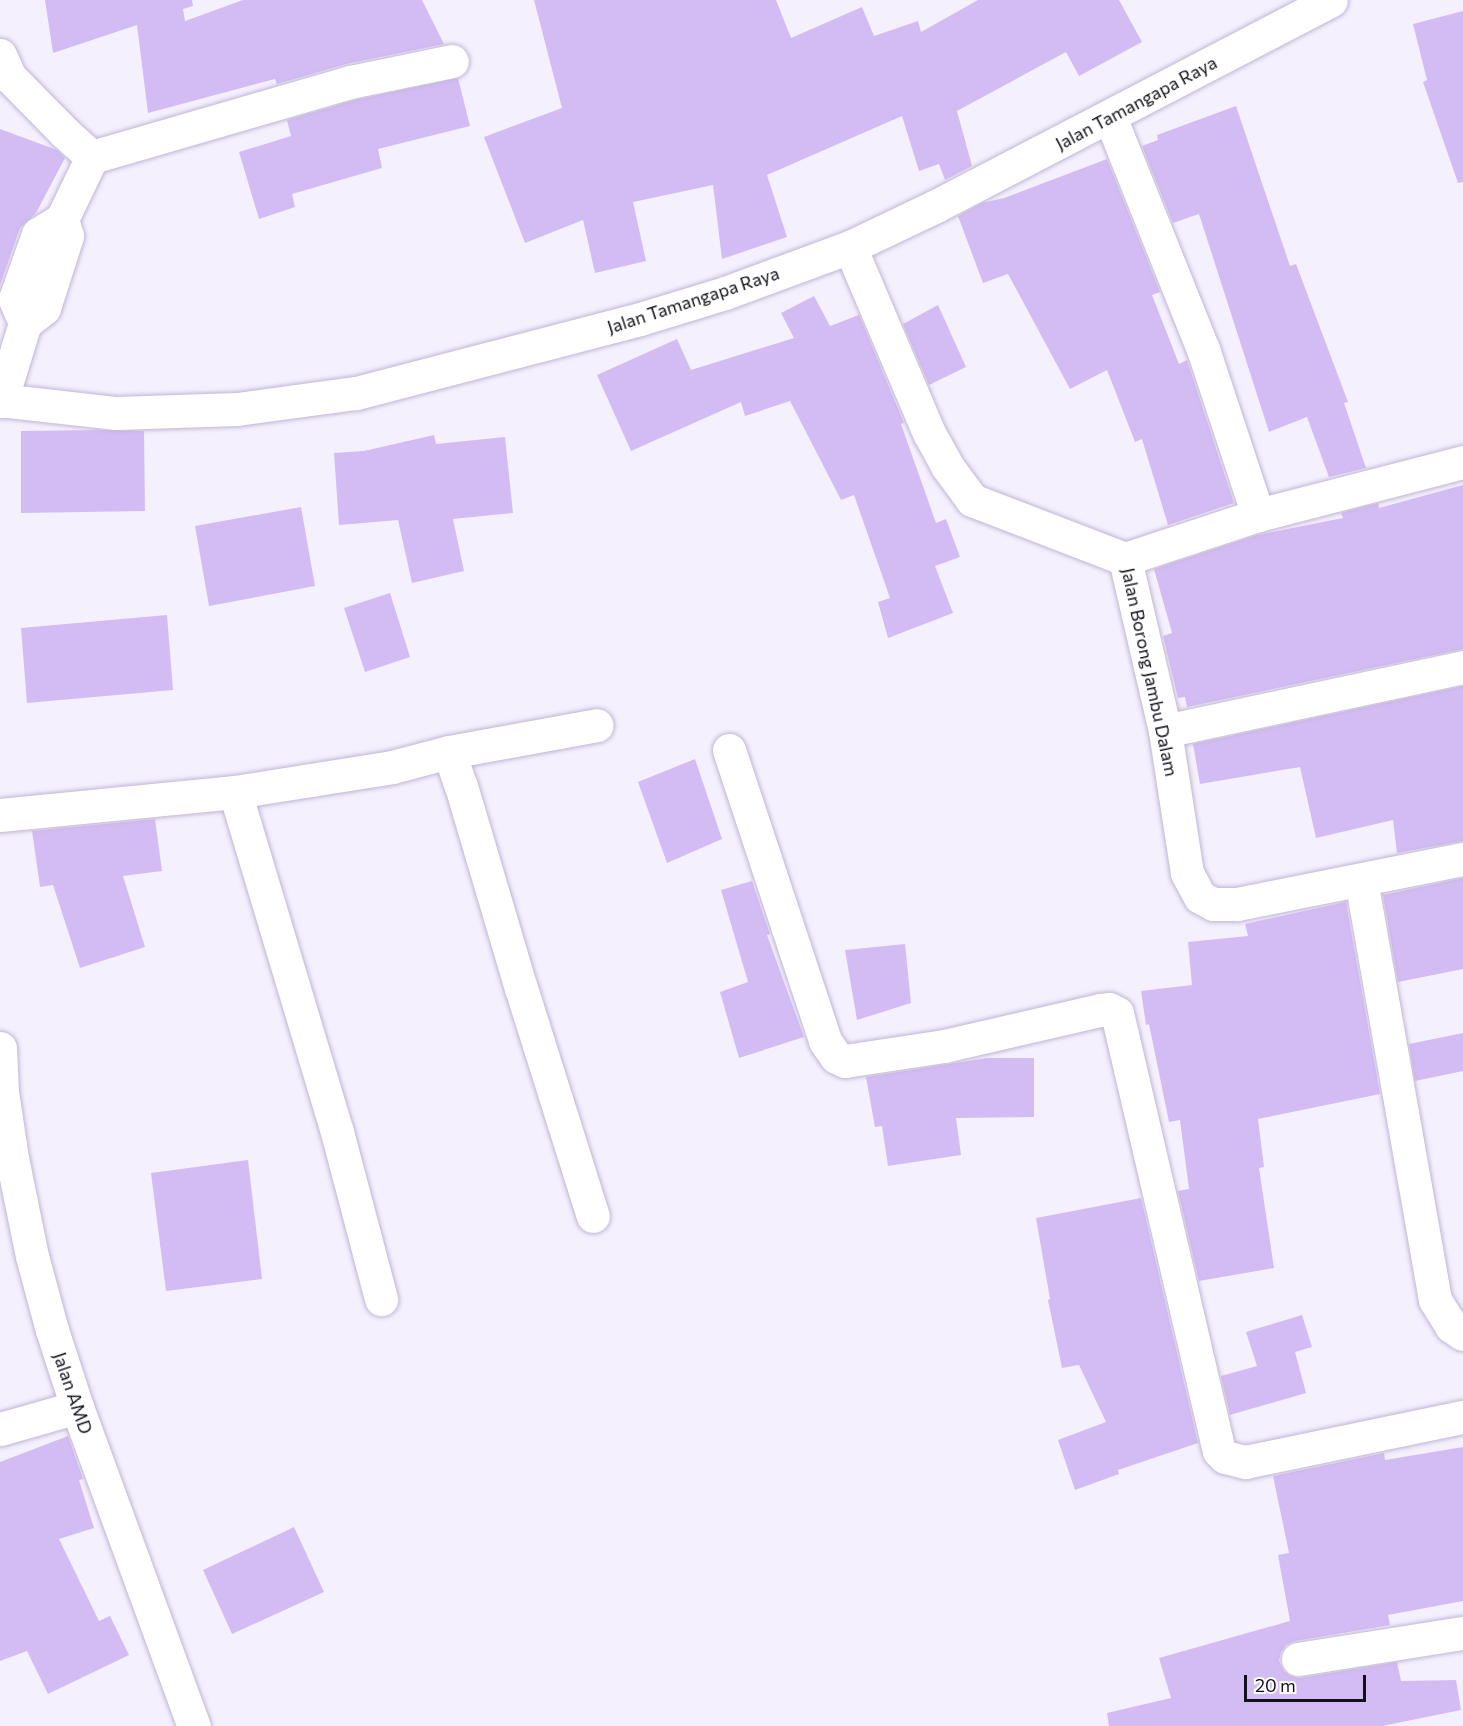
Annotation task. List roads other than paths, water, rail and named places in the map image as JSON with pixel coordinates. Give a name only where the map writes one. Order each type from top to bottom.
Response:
[{"type":"street","name":"Jalan Tamangapa Raya","points":[[0,402],[116,413],[237,410],[356,393],[640,319],[725,293],[850,246],[936,206],[1110,117],[1321,2]]},
{"type":"street","points":[[0,55],[10,76],[64,132],[92,157]]},
{"type":"street","points":[[0,402],[25,323],[44,308],[67,236],[62,219],[92,157],[350,82],[452,61]]},
{"type":"street","points":[[1110,117],[1203,349],[1258,515]]},
{"type":"street","points":[[850,246],[929,433],[947,466],[972,500],[1125,559]]},
{"type":"street","name":"Jalan Borong Jambu Dalam","points":[[1463,462],[1258,515],[1125,559],[1165,731],[1187,873],[1200,897],[1213,904],[1237,904],[1463,859]]},
{"type":"street","points":[[1165,731],[1463,667]]},
{"type":"street","points":[[0,815],[235,792],[392,767],[449,752],[597,725]]},
{"type":"street","points":[[729,750],[825,1041],[836,1057],[845,1061],[944,1046],[1100,1010],[1109,1010],[1117,1014],[1216,1439],[1219,1451],[1225,1458],[1245,1461],[1463,1416]]},
{"type":"street","points":[[449,752],[593,1216]]},
{"type":"street","points":[[235,792],[337,1132],[381,1299]]},
{"type":"street","points":[[1361,880],[1435,1300],[1451,1326],[1463,1334]]},
{"type":"street","name":"Jalan AMD","points":[[0,1048],[1,1092],[32,1256],[77,1407],[194,1726]]},
{"type":"street","points":[[0,1429],[77,1407]]},
{"type":"street","points":[[1298,1659],[1463,1633]]}]
